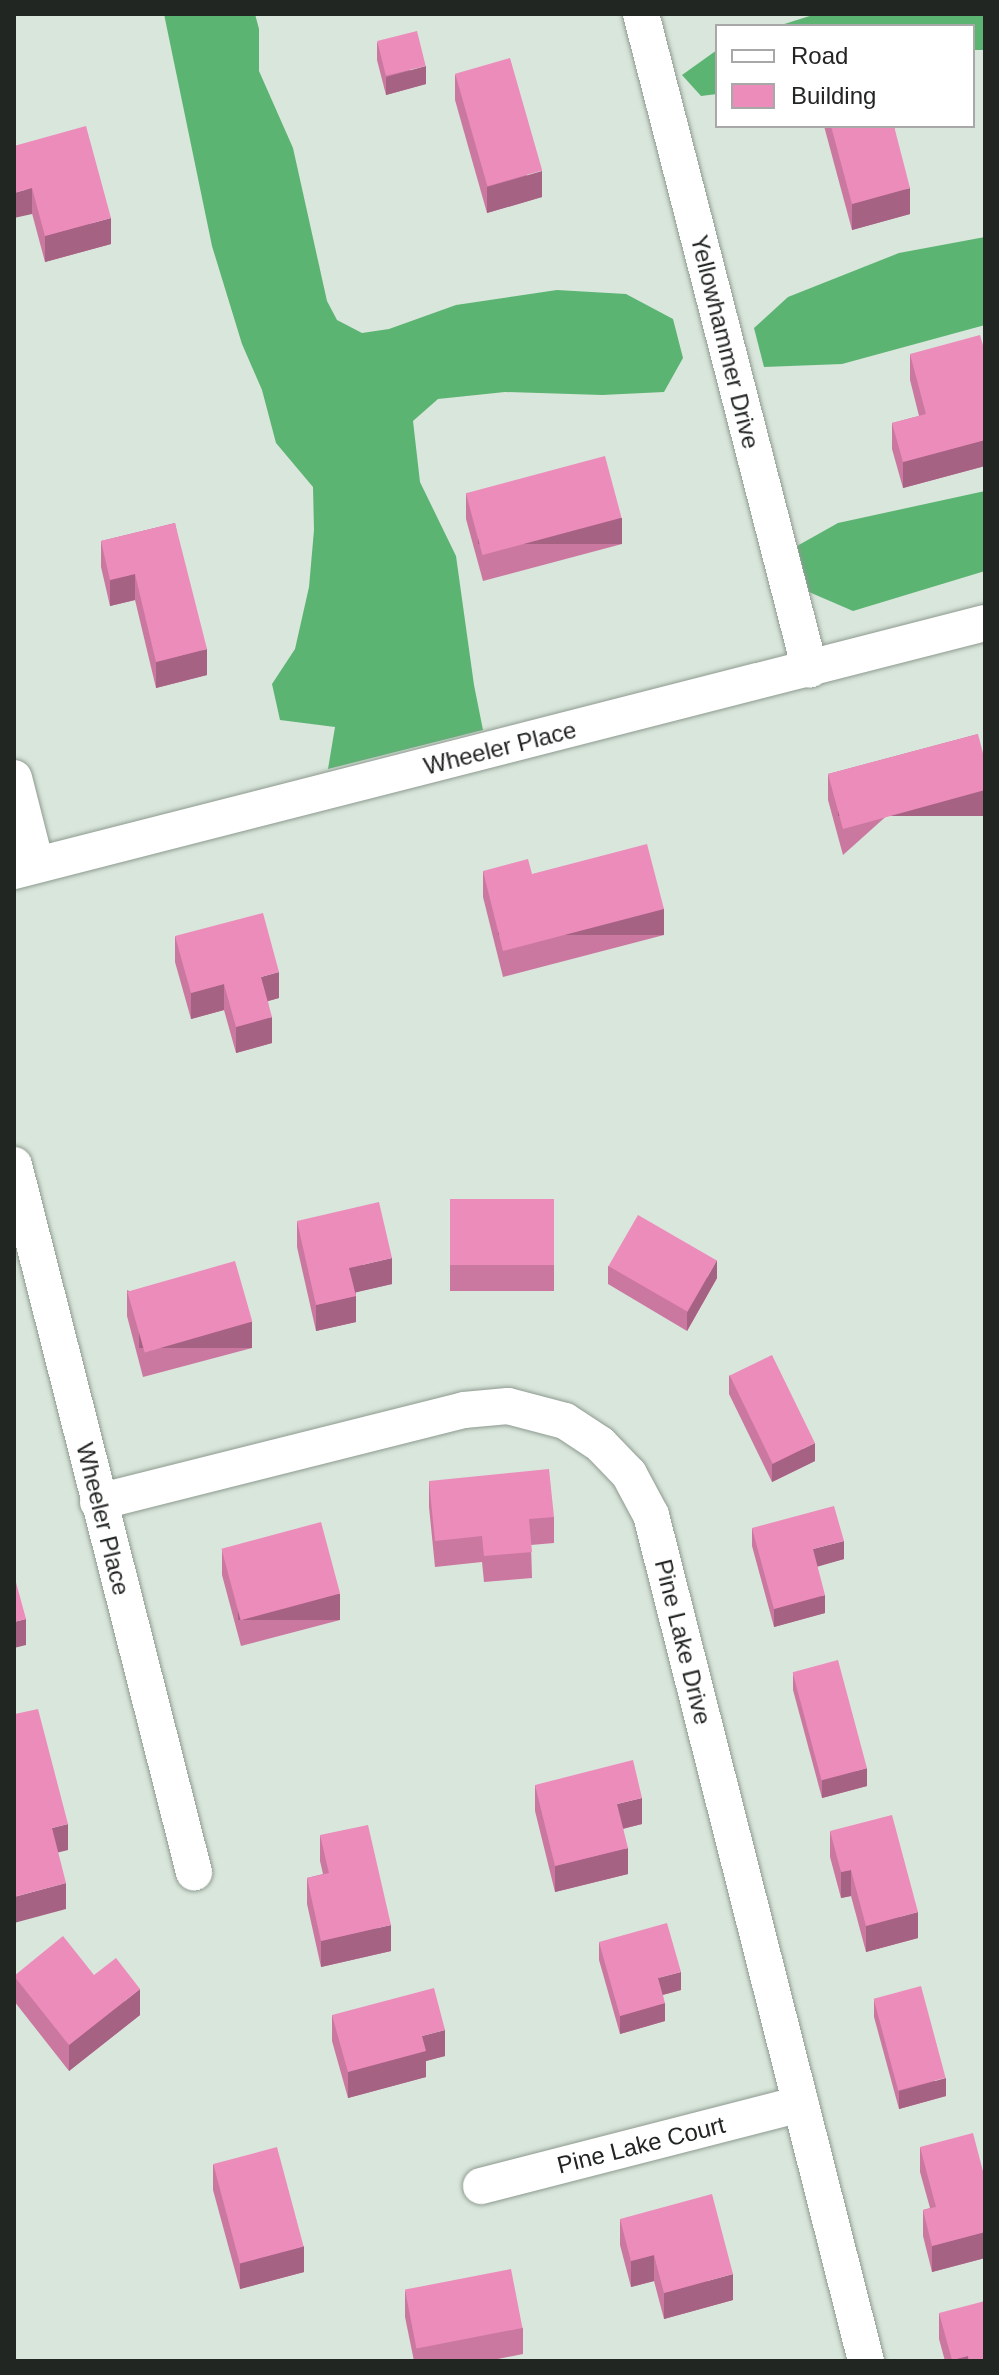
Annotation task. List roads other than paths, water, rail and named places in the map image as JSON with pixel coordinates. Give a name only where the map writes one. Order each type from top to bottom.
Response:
[{"type":"street","name":"Yellowhammer Drive","points":[[641,14],[810,670]]},
{"type":"street","name":"Wheeler Place","points":[[25,868],[985,623]]},
{"type":"street","points":[[14,778],[25,868]]},
{"type":"street","name":"Wheeler Place","points":[[14,1165],[194,1872]]},
{"type":"street","name":"Pine Lake Drive","points":[[98,1502],[464,1410],[508,1406],[565,1421],[600,1444],[629,1474],[651,1515],[866,2361]]},
{"type":"street","name":"Pine Lake Court","points":[[481,2186],[801,2104]]}]
